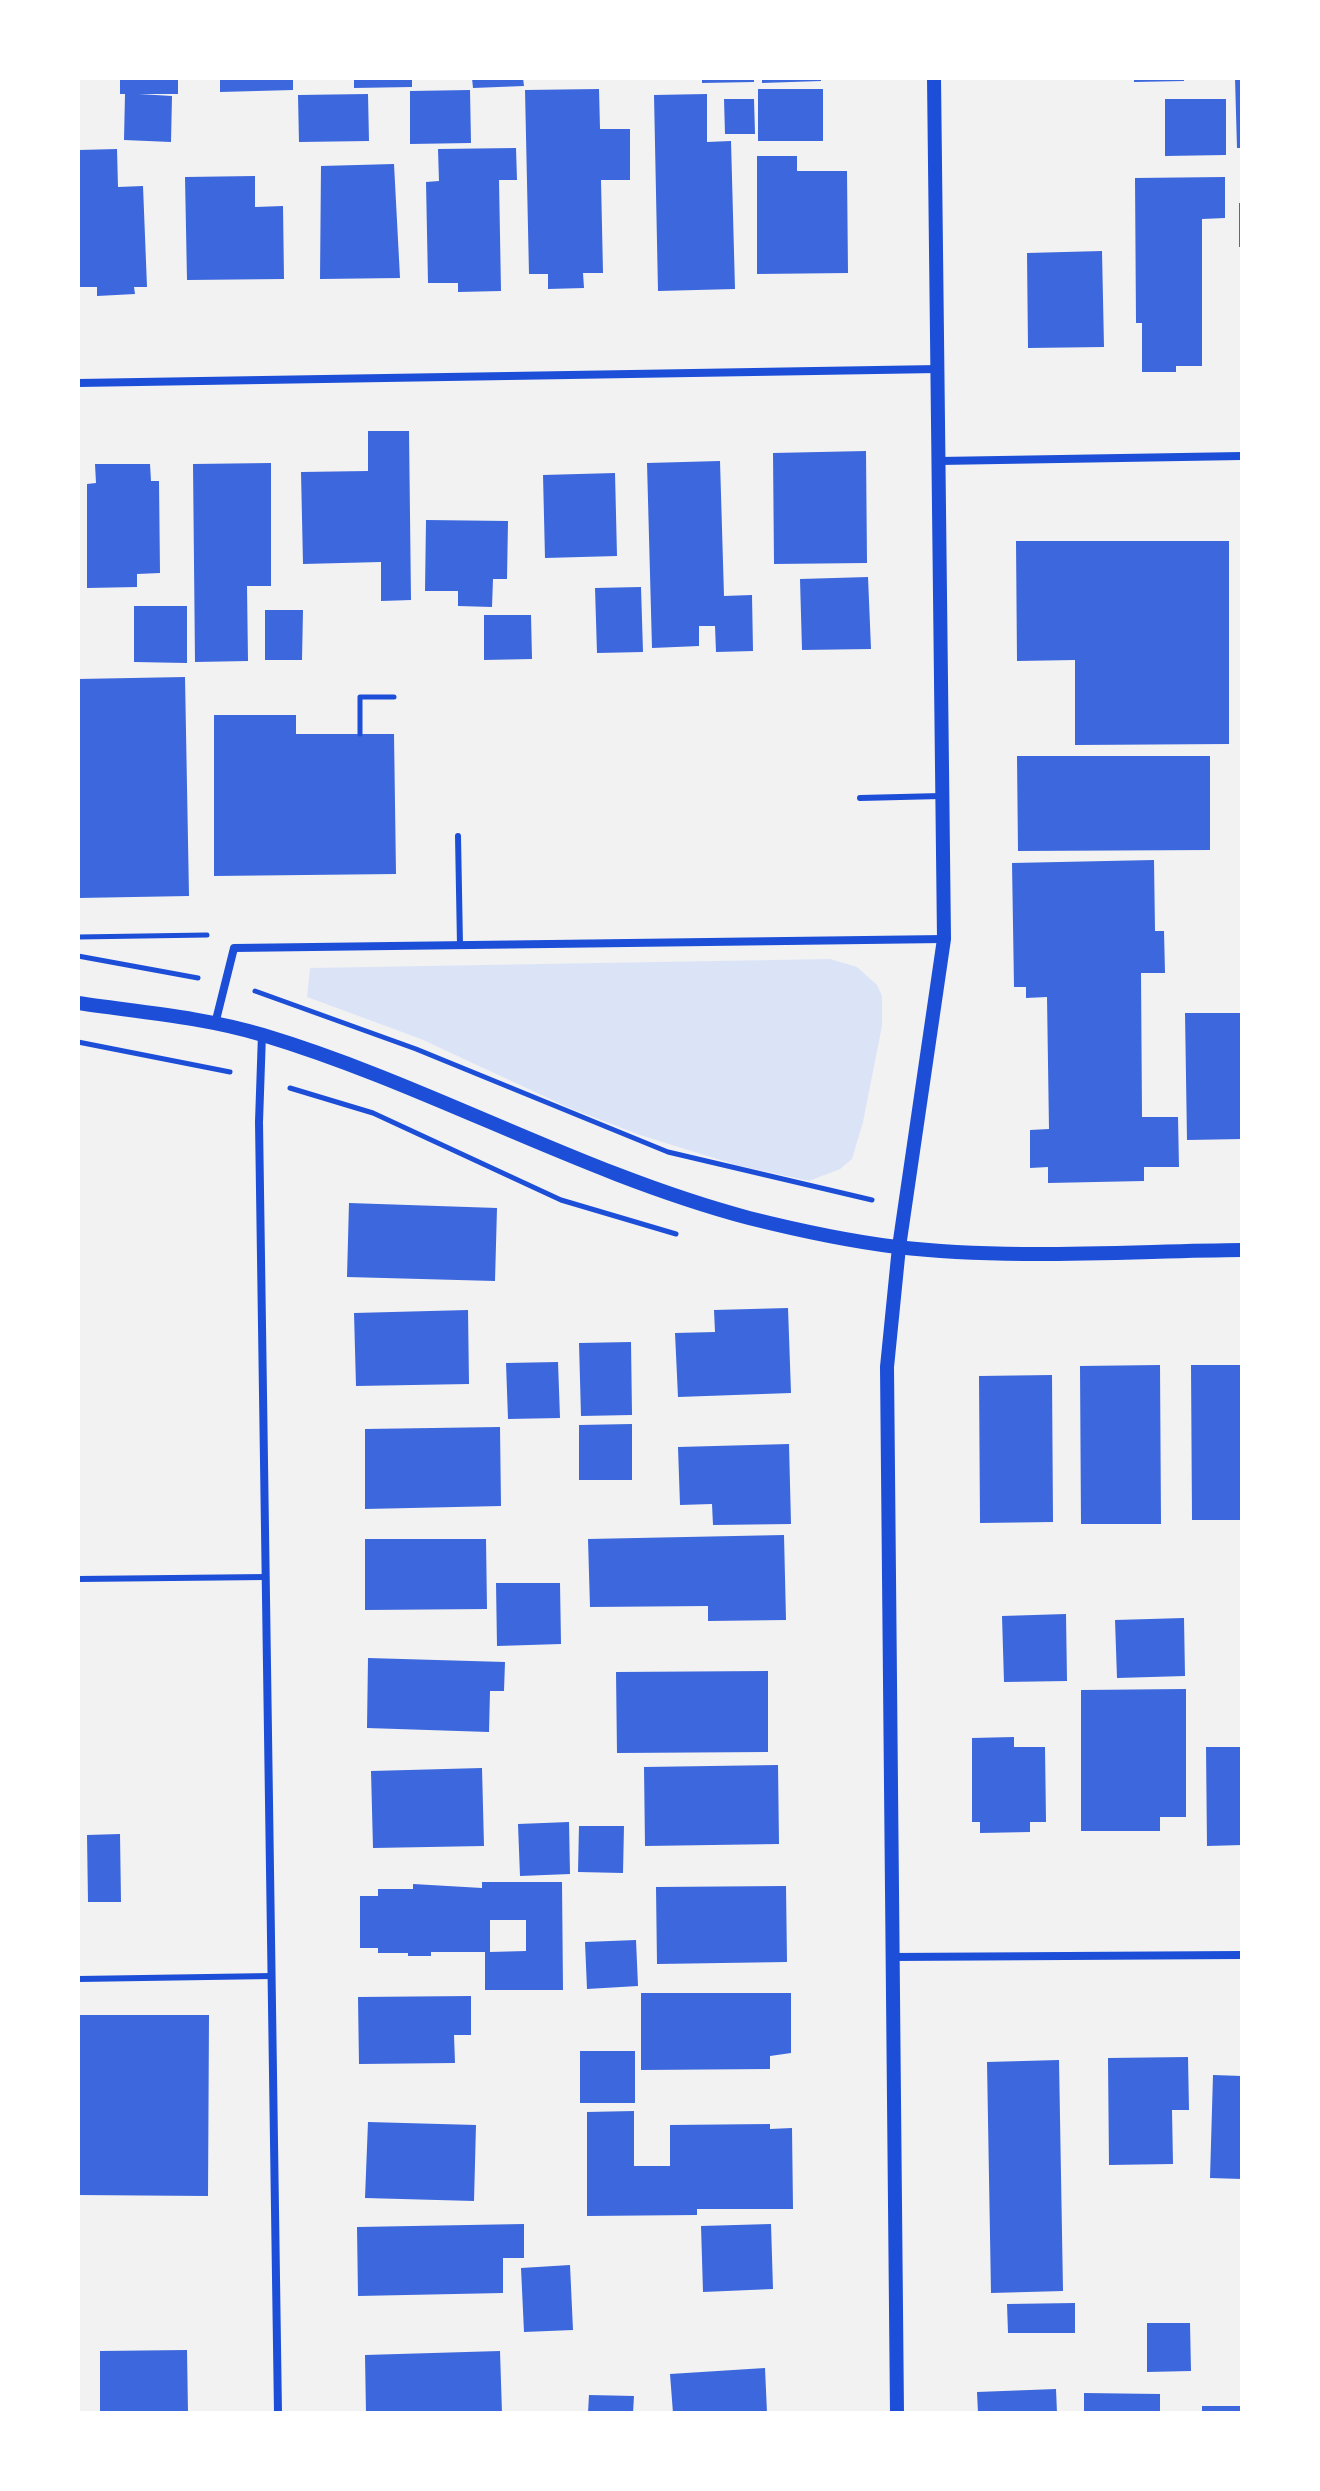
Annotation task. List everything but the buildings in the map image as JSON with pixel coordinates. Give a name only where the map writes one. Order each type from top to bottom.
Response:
[{"type":"street","points":[[897,2413],[887,1367],[899,1247],[944,939],[934,78]]},
{"type":"street","points":[[78,383],[939,369]]},
{"type":"street","points":[[939,461],[1242,456]]},
{"type":"street","points":[[215,1024],[234,948],[944,939]]},
{"type":"street","points":[[78,1003],[262,1034],[408,1088],[557,1153],[669,1194],[764,1221],[899,1247],[1014,1251],[1242,1250]]},
{"type":"street","points":[[262,1034],[259,1122],[278,2413]]},
{"type":"street","points":[[891,1957],[1242,1955]]},
{"type":"lane","points":[[860,798],[943,796]]},
{"type":"lane","points":[[458,836],[460,945]]},
{"type":"lane","points":[[78,1579],[266,1577]]},
{"type":"lane","points":[[78,1979],[272,1976]]},
{"type":"path","points":[[360,734],[360,697],[394,697]]},
{"type":"path","points":[[78,937],[224,935],[234,948]]},
{"type":"path","points":[[78,956],[180,974]]},
{"type":"path","points":[[245,987],[416,1049],[668,1152],[833,1193]]},
{"type":"path","points":[[78,1042],[197,1062]]},
{"type":"shaded area","points":[[830,959],[857,967],[877,985],[882,996],[882,1026],[863,1122],[852,1159],[840,1169],[809,1181],[736,1165],[640,1135],[567,1107],[421,1039],[307,997],[310,968]]}]
